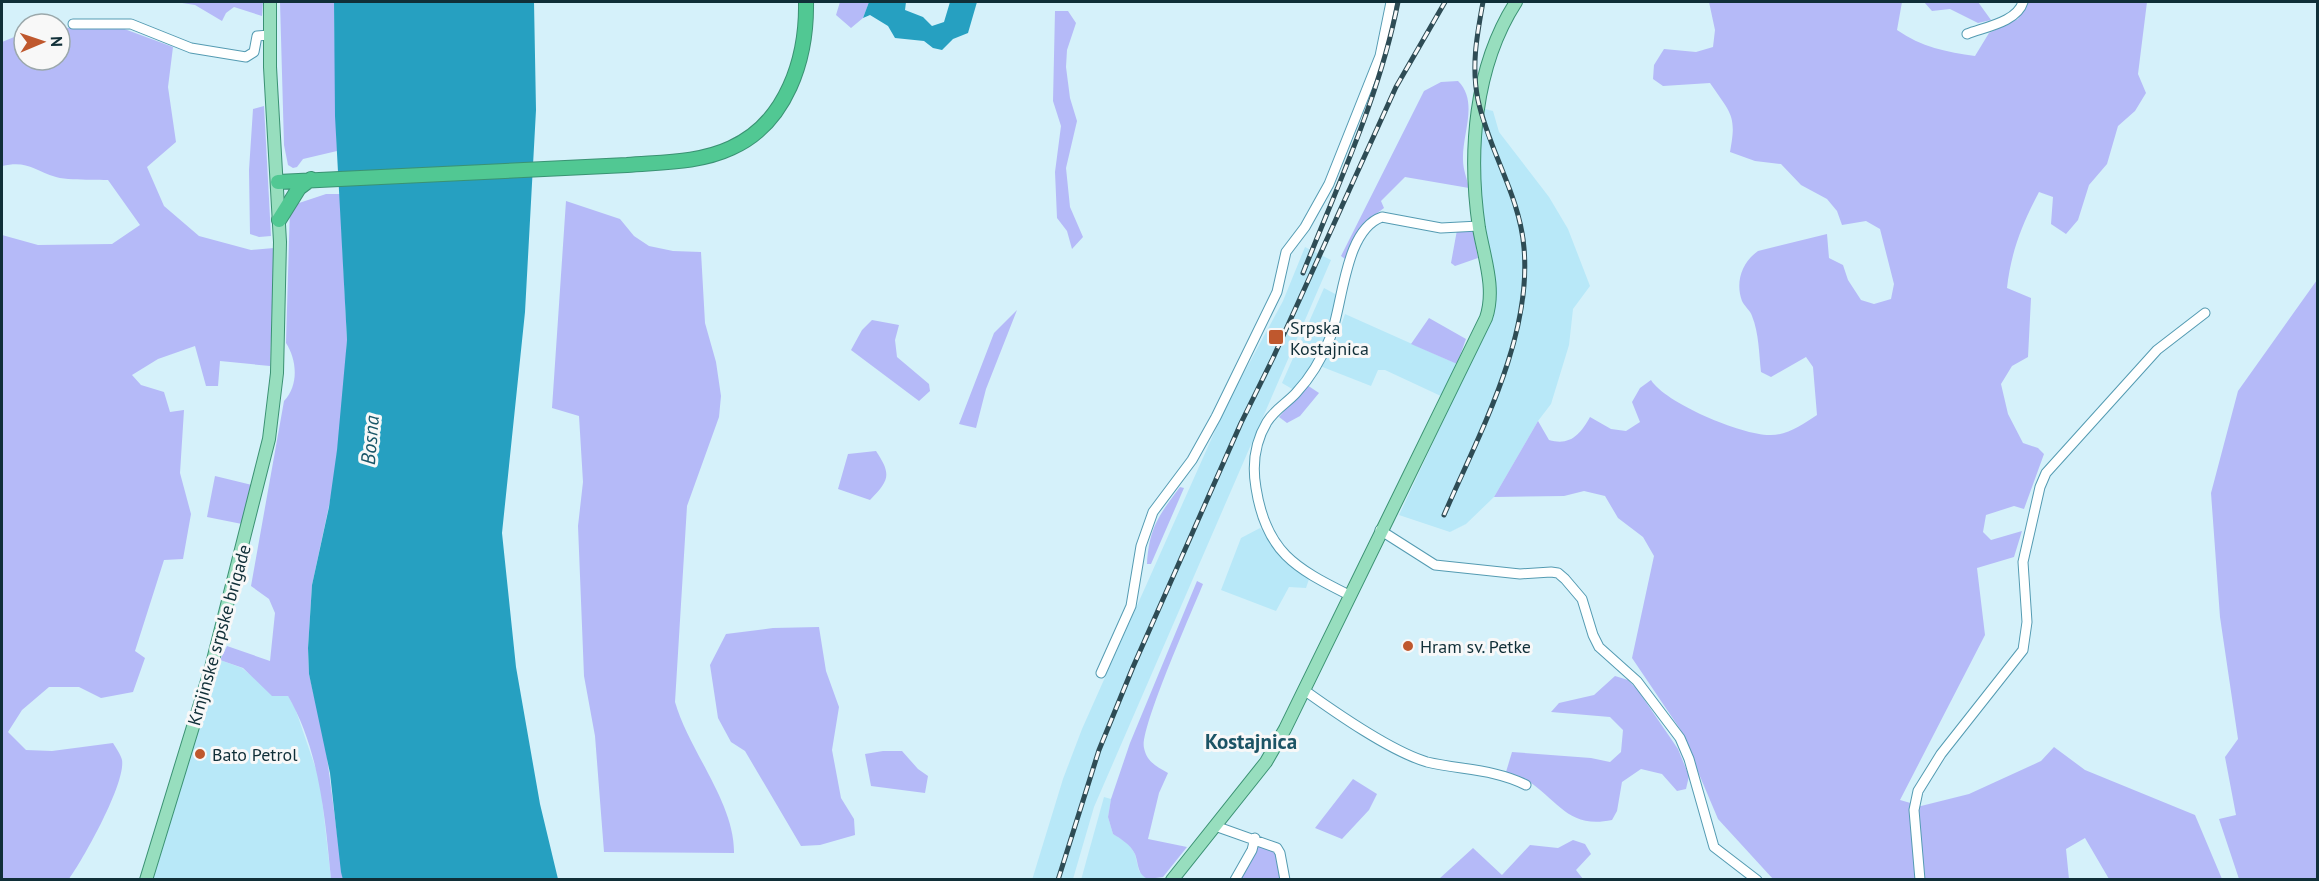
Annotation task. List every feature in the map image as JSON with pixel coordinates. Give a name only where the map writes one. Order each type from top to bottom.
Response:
[{"type":"highway","points":[[278,182],[627,165],[708,156],[730,149],[752,137],[774,115],[794,76],[803,51],[806,2]]},
{"type":"highway","points":[[279,220],[299,188],[311,179]]},
{"type":"main road","name":"Krnjinske srpske brigade","points":[[146,879],[211,668],[269,439],[277,373],[279,220],[269,35],[270,2]]},
{"type":"main road","points":[[1172,879],[1266,762],[1304,690],[1488,311],[1489,278],[1479,226],[1475,165],[1479,102],[1496,42],[1505,19],[1516,2]]},
{"type":"street","points":[[1101,673],[1131,606],[1141,546],[1154,512],[1192,460],[1216,417],[1277,292],[1286,252],[1317,207],[1334,174],[1380,56],[1391,2]]},
{"type":"street","points":[[1967,34],[2009,19],[2021,8],[2023,2]]},
{"type":"street","points":[[73,24],[121,22],[191,48],[246,57],[254,52],[257,36],[269,35]]},
{"type":"street","points":[[1349,596],[1304,571],[1283,554],[1266,531],[1260,514],[1254,480],[1254,461],[1259,438],[1268,421],[1296,393],[1324,352],[1337,320],[1340,291],[1366,227],[1373,220],[1382,217],[1441,228],[1479,226]]},
{"type":"street","points":[[1920,879],[1914,810],[1918,791],[1941,754],[2024,650],[2027,622],[2023,562],[2040,487],[2046,473],[2054,461],[2157,350],[2205,313]]},
{"type":"street","points":[[1380,530],[1435,565],[1520,574],[1551,572],[1558,573],[1565,579],[1582,599],[1599,647],[1637,681],[1680,738],[1689,759],[1714,847],[1722,856],[1757,879]]},
{"type":"street","points":[[1304,690],[1370,733],[1426,761],[1493,773],[1526,785]]},
{"type":"street","points":[[1215,826],[1272,845],[1280,853],[1285,879]]},
{"type":"street","points":[[1235,879],[1252,850],[1255,838]]},
{"type":"shaded area","points":[[176,2],[263,2],[262,16],[234,7],[226,13],[222,21],[195,5]]},
{"type":"shaded area","points":[[280,2],[334,2],[337,151],[303,159],[297,167],[293,168],[288,165],[284,145]]},
{"type":"shaded area","points":[[840,2],[869,2],[863,18],[851,28],[836,15]]},
{"type":"shaded area","points":[[1709,2],[1902,2],[1897,30],[1915,41],[1934,48],[1975,56],[1989,33],[2018,19],[2026,2],[2147,2],[2138,74],[2146,93],[2135,111],[2118,126],[2107,164],[2089,185],[2078,220],[2066,234],[2051,224],[2053,197],[2039,192],[2027,215],[2014,250],[2007,288],[2031,298],[2028,357],[2012,366],[2001,384],[2008,414],[2023,443],[2038,448],[2044,454],[2024,509],[2014,506],[1986,515],[1983,532],[1991,540],[2022,531],[2014,557],[1977,568],[1985,635],[1900,800],[1921,806],[1969,794],[2041,761],[2054,747],[2085,770],[2195,815],[2222,879],[2109,879],[2085,838],[2066,849],[2069,879],[1773,879],[1718,819],[1680,729],[1632,658],[1654,556],[1643,537],[1618,518],[1605,496],[1584,491],[1564,496],[1494,497],[1538,421],[1549,440],[1556,441],[1569,440],[1574,437],[1590,417],[1611,429],[1626,431],[1640,422],[1632,402],[1640,388],[1651,380],[1659,389],[1688,408],[1724,424],[1758,434],[1783,433],[1817,415],[1813,367],[1806,357],[1771,377],[1761,372],[1756,329],[1751,314],[1742,301],[1739,287],[1744,267],[1758,251],[1827,234],[1829,258],[1843,265],[1848,280],[1861,300],[1874,304],[1891,299],[1894,284],[1880,229],[1866,221],[1842,225],[1837,211],[1827,199],[1801,185],[1781,164],[1755,161],[1730,152],[1733,130],[1730,115],[1710,83],[1663,86],[1653,79],[1654,65],[1664,49],[1696,52],[1713,47],[1715,30]]},
{"type":"shaded area","points":[[1924,2],[1978,2],[1991,20],[1978,23],[1950,9],[1932,11]]},
{"type":"shaded area","points":[[1055,11],[1068,11],[1076,23],[1067,50],[1066,67],[1070,98],[1077,121],[1066,168],[1070,207],[1083,237],[1072,249],[1067,231],[1057,218],[1055,172],[1061,126],[1053,101]]},
{"type":"shaded area","points":[[119,27],[173,47],[168,87],[176,142],[147,167],[164,206],[199,236],[251,250],[274,248],[270,366],[220,361],[218,386],[206,386],[195,346],[158,359],[132,375],[141,385],[164,392],[170,412],[184,410],[180,473],[191,514],[183,559],[164,560],[135,651],[145,658],[133,692],[101,698],[79,687],[49,687],[22,710],[8,732],[26,750],[52,751],[113,743],[122,760],[111,803],[84,856],[69,879],[2,879],[2,235],[38,245],[112,244],[140,225],[108,180],[62,178],[18,164],[2,166],[2,42],[12,38],[12,72],[72,72],[72,28]]},
{"type":"shaded area","points":[[1458,81],[1468,98],[1469,108],[1463,160],[1469,188],[1405,177],[1381,201],[1384,208],[1364,223],[1345,259],[1341,256],[1424,91],[1441,82]]},
{"type":"shaded area","points":[[264,106],[271,236],[259,237],[250,234],[249,170],[253,109]]},
{"type":"shaded area","points":[[1485,109],[1493,111],[1499,132],[1549,197],[1568,229],[1590,286],[1573,309],[1569,345],[1551,404],[1538,421],[1494,497],[1466,524],[1450,532],[1399,515],[1488,326],[1480,190],[1481,136]]},
{"type":"shaded area","points":[[326,194],[340,194],[347,340],[344,395],[333,487],[312,585],[308,648],[309,674],[325,742],[343,879],[331,879],[323,809],[314,762],[299,717],[288,696],[272,696],[243,668],[220,660],[227,646],[270,661],[275,613],[269,599],[251,586],[284,401],[292,388],[295,372],[286,343],[290,206]]},
{"type":"shaded area","points":[[566,201],[620,219],[634,236],[649,246],[673,251],[701,252],[705,323],[716,362],[721,396],[719,417],[687,506],[675,702],[690,739],[727,815],[734,853],[604,852],[595,736],[584,676],[578,526],[583,482],[579,416],[552,408]]},
{"type":"shaded area","points":[[1457,230],[1473,230],[1478,258],[1455,266],[1451,263]]},
{"type":"shaded area","points":[[1305,247],[1331,260],[1094,807],[1073,879],[1032,880],[1063,779],[1082,729],[1227,404],[1283,301]]},
{"type":"shaded area","points":[[2317,280],[2317,879],[2239,879],[2219,819],[2236,815],[2225,757],[2238,739],[2220,617],[2211,493],[2238,391]]},
{"type":"shaded area","points":[[1324,288],[1337,295],[1336,313],[1322,350],[1294,390],[1282,383]]},
{"type":"shaded area","points":[[1017,310],[986,389],[976,428],[959,424],[994,333]]},
{"type":"shaded area","points":[[1345,314],[1457,364],[1443,397],[1385,370],[1378,370],[1371,386],[1320,366],[1337,337]]},
{"type":"shaded area","points":[[1429,318],[1466,339],[1457,364],[1411,344]]},
{"type":"shaded area","points":[[872,320],[899,325],[895,340],[897,357],[929,384],[930,391],[919,401],[851,350],[862,330]]},
{"type":"shaded area","points":[[1307,385],[1319,393],[1300,416],[1287,423],[1279,417]]},
{"type":"shaded area","points":[[876,451],[884,466],[886,477],[870,500],[838,489],[848,454]]},
{"type":"shaded area","points":[[215,476],[252,485],[242,524],[207,517]]},
{"type":"shaded area","points":[[1180,487],[1184,488],[1151,564],[1147,564],[1150,541],[1156,522]]},
{"type":"shaded area","points":[[1260,528],[1278,552],[1309,579],[1306,588],[1289,587],[1276,611],[1221,590],[1241,538]]},
{"type":"shaded area","points":[[1197,581],[1203,584],[1158,695],[1150,718],[1144,748],[1150,760],[1168,773],[1159,793],[1148,839],[1187,847],[1163,877],[1148,879],[1140,872],[1131,847],[1113,834],[1108,817],[1111,799],[1130,743]]},
{"type":"shaded area","points":[[819,627],[826,671],[839,707],[832,750],[841,798],[854,819],[855,835],[820,845],[801,846],[745,751],[731,742],[718,718],[710,665],[726,634],[773,628]]},
{"type":"shaded area","points":[[220,660],[242,668],[258,681],[288,696],[295,708],[320,781],[331,879],[153,880]]},
{"type":"shaded area","points":[[1615,676],[1628,680],[1637,689],[1678,749],[1689,776],[1686,789],[1677,791],[1662,774],[1641,769],[1622,782],[1617,811],[1612,820],[1585,821],[1565,811],[1528,781],[1506,772],[1512,752],[1591,758],[1610,762],[1621,752],[1623,730],[1610,717],[1551,712],[1559,703],[1594,695]]},
{"type":"shaded area","points":[[902,751],[918,769],[928,776],[925,793],[871,786],[865,754]]},
{"type":"shaded area","points":[[1353,779],[1377,794],[1369,810],[1342,839],[1315,828]]},
{"type":"shaded area","points":[[1104,797],[1111,799],[1108,817],[1113,834],[1128,843],[1135,854],[1139,871],[1148,879],[1081,880]]},
{"type":"shaded area","points":[[1573,840],[1585,844],[1591,854],[1576,870],[1583,879],[1439,879],[1473,848],[1502,875],[1530,845],[1558,848]]},
{"type":"shaded area","points":[[1258,843],[1270,849],[1277,856],[1281,879],[1240,880]]},
{"type":"water","name":"Bosna","points":[[334,2],[534,2],[536,110],[525,312],[502,533],[516,667],[540,804],[558,879],[343,880],[330,773],[309,674],[308,648],[312,585],[329,507],[337,450],[347,340],[335,116]]},
{"type":"water","points":[[869,2],[906,2],[905,10],[923,17],[932,26],[944,22],[950,2],[977,2],[968,33],[953,39],[942,50],[933,48],[924,41],[895,38],[888,26],[870,15],[863,18]]},
{"type":"railway","points":[[1303,273],[1369,105],[1398,2]]},
{"type":"railway","points":[[1058,880],[1099,750],[1133,667],[1241,423],[1273,358],[1396,87],[1445,2]]},
{"type":"railway","points":[[1444,515],[1500,385],[1520,316],[1524,282],[1524,248],[1517,210],[1489,137],[1476,87],[1476,51],[1483,2]]},
{"type":"place","name":"Srpska Kostajnica","points":[[1276,337]]},
{"type":"place","name":"Hram sv. Petke","points":[[1408,646]]},
{"type":"place","name":"Bato Petrol","points":[[200,754]]},
{"type":"district","name":"Kostajnica","points":[[1251,741]]}]
